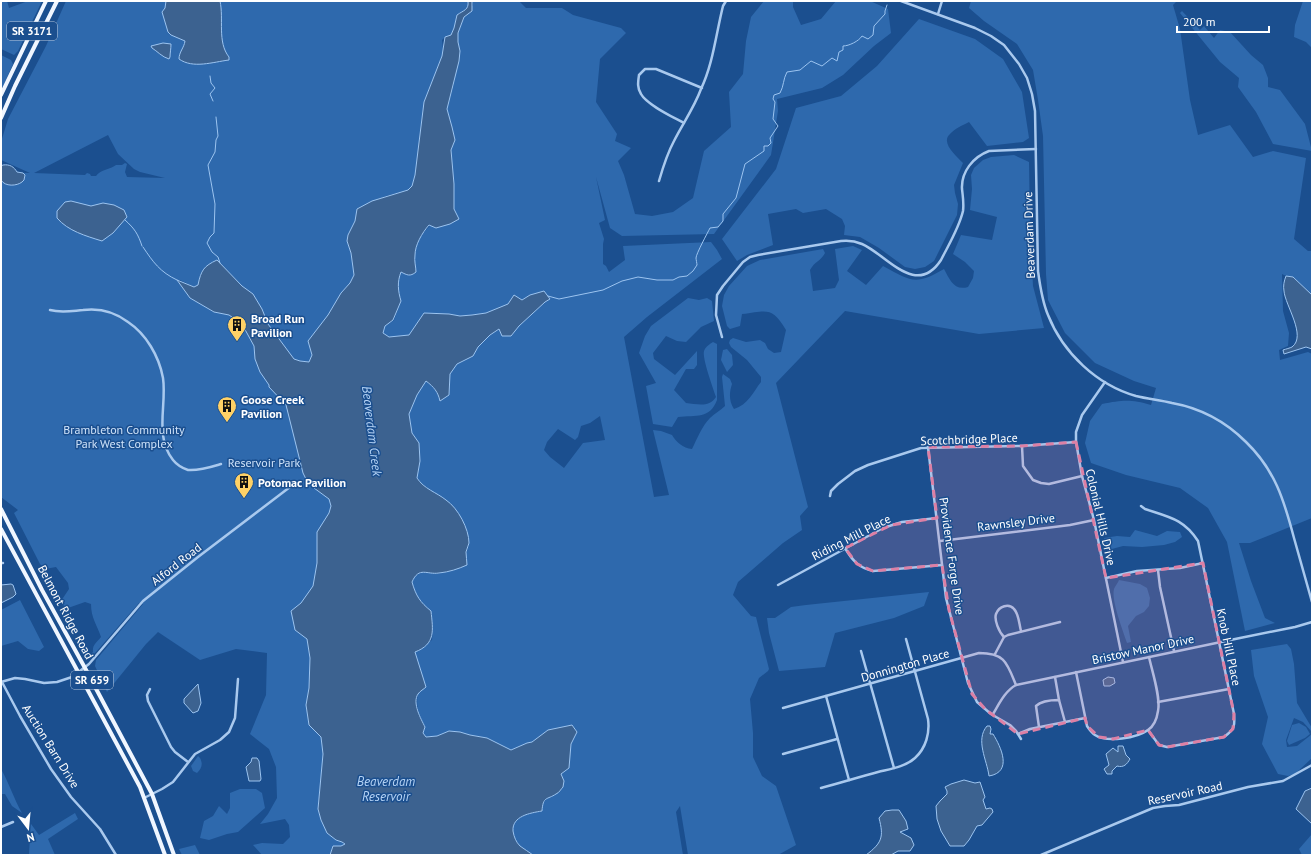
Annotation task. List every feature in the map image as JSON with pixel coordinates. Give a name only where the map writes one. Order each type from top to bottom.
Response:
[{"type":"main road","name":"SR 3171","points":[[1,95],[46,1]]},
{"type":"main road","name":"SR 3171","points":[[1,118],[57,1]]},
{"type":"main road","name":"Belmont Ridge Road","points":[[1,509],[42,590],[152,794],[174,855]]},
{"type":"main road","name":"Belmont Ridge Road","points":[[1,529],[128,765],[144,798],[165,855]]},
{"type":"street","points":[[659,181],[665,159],[674,140],[694,106],[702,88],[708,71],[723,6],[726,1]]},
{"type":"street","name":"Beaverdam Drive","points":[[902,1],[975,28],[1004,45],[1012,54],[1027,78],[1032,94],[1036,123],[1038,271],[1041,294],[1047,314],[1056,334],[1071,353],[1104,382],[1135,395],[1193,408],[1233,430],[1246,442],[1266,465],[1278,487],[1285,505],[1312,602]]},
{"type":"street","points":[[938,14],[942,1]]},
{"type":"street","points":[[684,123],[647,101],[640,94],[638,84],[639,75],[646,69],[656,69],[702,88]]},
{"type":"street","points":[[722,337],[716,315],[717,295],[736,269],[750,257],[841,241],[854,241],[869,247],[906,273],[915,275],[926,273],[937,266],[941,260],[961,218],[964,204],[962,184],[970,165],[982,154],[989,151],[1036,149]]},
{"type":"street","points":[[50,310],[62,312],[99,310],[117,315],[135,327],[154,352],[162,372],[164,393],[163,432],[166,446],[171,458],[175,463],[189,470],[221,464]]},
{"type":"street","name":"Colonial Hills Drive","points":[[1104,382],[1082,414],[1076,432],[1076,442],[1082,476],[1094,520],[1123,662]]},
{"type":"street","name":"Scotchbridge Place","points":[[830,496],[838,484],[856,471],[868,465],[913,450],[928,447],[1022,446],[1076,442]]},
{"type":"street","points":[[1022,446],[1023,466],[1033,480],[1050,484],[1082,476]]},
{"type":"street","name":"Providence Forge Drive","points":[[928,447],[949,610],[968,683],[977,702],[1010,725],[1021,739]]},
{"type":"street","name":"Alford Road","points":[[2,682],[15,678],[25,678],[44,682],[57,682],[66,680],[85,668],[143,600],[290,487]]},
{"type":"street","name":"Knob Hill Place","points":[[1141,506],[1145,509],[1178,520],[1184,524],[1198,541],[1235,724],[1230,732],[1224,737],[1167,747],[1159,745],[1148,730]]},
{"type":"street","name":"Riding Mill Place","points":[[778,585],[873,533],[891,525],[910,520],[937,518]]},
{"type":"street","name":"Rawnsley Drive","points":[[940,541],[1070,525],[1094,520]]},
{"type":"street","points":[[845,548],[852,559],[866,570],[873,571],[942,565]]},
{"type":"street","points":[[1106,578],[1137,571],[1180,568],[1203,563]]},
{"type":"street","points":[[1158,570],[1160,587],[1174,651]]},
{"type":"street","points":[[1004,637],[1000,633],[996,616],[998,610],[1002,607],[1009,606],[1014,609],[1021,630]]},
{"type":"street","points":[[993,714],[1006,693],[1016,684],[1005,662],[995,654],[1004,637],[1021,630],[1060,622]]},
{"type":"street","name":"Bristow Manor Drive","points":[[1016,684],[1295,627],[1312,622]]},
{"type":"street","points":[[821,788],[894,768],[915,758],[921,751],[928,736],[928,719],[906,638]]},
{"type":"street","points":[[861,651],[894,768]]},
{"type":"street","name":"Donnington Place","points":[[783,708],[979,653],[995,654]]},
{"type":"street","points":[[1076,672],[1087,726],[1095,735],[1104,739],[1134,736],[1148,730],[1155,722],[1158,711],[1158,702],[1149,657]]},
{"type":"street","points":[[1055,677],[1065,722]]},
{"type":"street","points":[[144,798],[166,788],[173,782],[195,754],[220,740],[229,732],[234,718],[238,679]]},
{"type":"street","name":"Auction Barn Drive","points":[[2,682],[51,769],[100,829],[116,855]]},
{"type":"street","points":[[150,689],[147,695],[148,701],[168,743],[175,752],[188,762]]},
{"type":"street","points":[[1158,702],[1228,689]]},
{"type":"street","points":[[826,696],[849,780]]},
{"type":"street","points":[[1039,727],[1036,706],[1038,703],[1060,700]]},
{"type":"street","points":[[1018,734],[1030,729],[1085,718]]},
{"type":"street","points":[[783,754],[837,739]]},
{"type":"street","name":"Reservoir Road","points":[[1040,855],[1153,808],[1179,805],[1248,786],[1283,781],[1312,765]]},
{"type":"street","points":[[1,827],[13,822]]},
{"type":"highlighted area","points":[[1076,442],[1106,578],[1203,563],[1234,714],[1233,729],[1224,737],[1167,747],[1159,745],[1148,730],[1113,739],[1099,737],[1087,726],[1085,718],[1018,734],[985,709],[972,694],[949,610],[942,565],[873,571],[857,564],[845,548],[891,525],[937,518],[928,447],[1022,446]]},
{"type":"green space","points":[[1,1],[7,1],[9,8],[28,1],[42,1],[18,51],[14,55],[1,49]]},
{"type":"green space","points":[[66,1],[469,2],[466,11],[457,15],[451,35],[442,40],[442,56],[424,102],[419,148],[412,186],[408,190],[386,196],[357,209],[355,221],[348,235],[347,241],[351,253],[354,275],[350,283],[341,293],[311,349],[311,359],[309,362],[303,361],[350,514],[295,630],[307,639],[310,658],[309,688],[306,705],[309,725],[321,737],[323,754],[318,809],[321,820],[336,840],[345,845],[333,846],[330,855],[262,855],[253,845],[262,843],[283,844],[290,837],[289,825],[285,819],[260,824],[268,814],[277,798],[276,767],[269,749],[250,734],[266,695],[267,653],[236,649],[200,660],[158,632],[146,644],[107,692],[95,666],[96,660],[143,604],[139,603],[96,652],[92,656],[90,655],[93,652],[94,645],[101,637],[93,617],[91,604],[85,602],[68,608],[64,606],[61,601],[69,589],[68,583],[56,567],[45,569],[40,564],[14,513],[18,510],[1,497],[1,172],[30,173],[1,160],[1,142],[8,119],[46,46]],"holes":[[[108,135],[118,154],[134,169],[140,172],[165,178],[127,177],[125,172],[127,164],[125,163],[122,165],[116,165],[96,176],[91,176],[87,173],[85,175],[34,173]],[[217,260],[242,286],[213,312],[191,298],[177,280],[194,287],[198,285],[201,272]]]},
{"type":"green space","points":[[472,1],[519,1],[526,8],[562,8],[573,15],[621,28],[626,33],[600,59],[596,102],[617,134],[615,141],[631,148],[618,161],[624,175],[635,214],[652,216],[673,212],[693,198],[704,151],[731,127],[729,92],[743,74],[746,41],[751,17],[764,1],[793,1],[793,7],[801,25],[821,19],[836,1],[870,1],[888,9],[891,33],[874,46],[843,75],[822,88],[777,99],[778,111],[771,155],[714,234],[622,236],[610,228],[596,177],[605,220],[599,223],[604,239],[603,264],[609,272],[625,260],[623,246],[711,242],[722,259],[647,317],[624,337],[654,497],[669,495],[653,430],[672,435],[680,444],[692,449],[707,421],[725,406],[723,374],[730,379],[732,384],[730,397],[734,409],[747,401],[761,382],[761,377],[747,360],[731,347],[729,343],[730,340],[733,338],[746,342],[760,340],[765,343],[768,349],[774,353],[781,352],[786,330],[777,317],[773,314],[763,311],[742,314],[740,326],[730,329],[727,326],[722,306],[724,295],[729,286],[747,266],[760,260],[823,249],[825,253],[822,258],[810,270],[813,291],[835,288],[839,280],[835,249],[853,246],[862,250],[847,271],[866,285],[883,266],[913,280],[926,278],[944,269],[953,284],[963,288],[968,287],[973,278],[974,271],[965,262],[953,254],[961,235],[992,240],[997,217],[970,210],[972,189],[971,175],[974,168],[983,160],[991,157],[1014,155],[1029,162],[1033,286],[1044,328],[979,334],[845,311],[776,383],[808,507],[800,516],[802,530],[783,543],[738,582],[733,595],[751,616],[756,617],[769,669],[759,678],[750,699],[753,733],[753,757],[762,776],[776,786],[796,845],[778,855],[688,855],[680,806],[676,812],[683,855],[533,855],[517,843],[513,833],[513,826],[515,822],[523,816],[542,811],[546,800],[556,794],[564,781],[561,774],[569,768],[571,744],[577,732],[572,725],[548,730],[532,742],[511,750],[487,738],[460,732],[449,731],[437,736],[426,737],[423,733],[425,727],[417,703],[418,694],[415,652],[432,640],[433,626],[431,611],[419,598],[412,582],[415,576],[424,571],[438,574],[447,571],[466,554],[469,545],[431,491],[421,483],[417,477],[420,461],[419,443],[412,433],[409,414],[417,395],[426,381],[438,394],[440,400],[449,394],[450,374],[457,364],[473,356],[478,347],[490,335],[500,329],[511,336],[519,326],[550,299],[530,295],[522,300],[486,313],[472,315],[460,316],[424,313],[409,335],[389,337],[383,333],[385,326],[394,320],[401,301],[398,286],[401,272],[412,275],[416,272],[416,247],[423,233],[440,218],[454,209],[454,184],[451,150],[455,140],[447,109],[460,51],[458,33],[464,17],[473,5]],"holes":[[[600,416],[605,440],[583,443],[564,468],[544,450],[547,442],[558,429],[575,440],[578,437],[581,426],[590,423]]]},
{"type":"green space","points":[[971,1],[1177,1],[1173,5],[1180,29],[1190,100],[1198,135],[1230,125],[1253,157],[1273,151],[1306,158],[1294,239],[1308,251],[1312,251],[1312,295],[1293,277],[1282,274],[1283,311],[1289,333],[1288,346],[1279,350],[1280,360],[1308,352],[1312,354],[1312,518],[1250,543],[1239,543],[1265,618],[1275,623],[1245,631],[1227,542],[1208,508],[1180,488],[1126,475],[1091,463],[1085,443],[1090,421],[1102,404],[1126,401],[1151,405],[1156,388],[1134,381],[1095,363],[1065,333],[1048,300],[1046,274],[1043,136],[1033,70],[1017,44],[984,21],[969,8]]},
{"type":"green space","points":[[1303,1],[1312,1],[1312,48],[1306,42],[1294,37],[1295,25]]},
{"type":"green space","points":[[1182,11],[1200,30],[1204,26],[1214,38],[1220,30],[1230,32],[1251,55],[1263,65],[1268,78],[1268,87],[1280,90],[1305,124],[1312,151],[1273,144],[1256,112],[1238,87],[1239,78],[1220,62],[1180,13]]},
{"type":"green space","points":[[919,19],[975,39],[1003,59],[1022,92],[1029,138],[1023,142],[987,146],[969,122],[950,134],[947,138],[948,145],[963,163],[954,185],[958,204],[957,215],[934,261],[925,267],[915,269],[905,267],[879,248],[860,237],[844,235],[845,226],[842,219],[826,209],[803,213],[796,209],[768,214],[773,245],[747,255],[737,261],[722,239],[776,169],[796,108],[841,96],[877,66]]},
{"type":"green space","points":[[1,55],[11,60],[13,64],[1,91]]},
{"type":"green space","points":[[688,298],[699,300],[707,298],[712,301],[714,321],[701,327],[686,342],[677,341],[666,336],[653,353],[654,359],[675,375],[697,351],[697,365],[694,369],[686,369],[674,390],[686,403],[706,404],[710,403],[716,397],[706,366],[704,351],[707,346],[713,342],[717,344],[717,400],[710,410],[702,415],[678,417],[672,427],[653,424],[646,386],[656,383],[639,353],[645,336],[651,326]]},
{"type":"green space","points":[[727,349],[732,355],[733,365],[727,372],[721,360],[723,350]]},
{"type":"green space","points":[[1135,530],[1157,536],[1167,531],[1180,532],[1182,537],[1175,542],[1164,545],[1142,547],[1123,546],[1108,550],[1104,538],[1117,536],[1130,537]]},
{"type":"green space","points":[[1119,580],[1140,584],[1147,588],[1150,598],[1149,606],[1144,612],[1136,616],[1128,626],[1131,642],[1127,643],[1114,600],[1114,589]]},
{"type":"green space","points":[[929,592],[924,606],[894,618],[835,633],[825,667],[779,671],[769,633],[767,618],[775,618],[791,607]]},
{"type":"green space","points":[[20,600],[44,647],[39,651],[28,649],[18,641],[1,646],[1,610]]},
{"type":"green space","points":[[1287,644],[1291,649],[1294,664],[1297,703],[1312,728],[1312,732],[1303,722],[1294,718],[1286,740],[1287,747],[1297,746],[1312,734],[1312,758],[1295,774],[1288,776],[1278,774],[1262,744],[1268,717],[1254,676],[1251,650]]},
{"type":"green space","points":[[1299,723],[1306,727],[1310,734],[1305,738],[1289,745],[1287,741],[1292,725]]},
{"type":"green space","points":[[198,756],[202,764],[197,773],[193,771],[191,766]]},
{"type":"green space","points":[[1,769],[22,813],[12,806],[5,794],[1,794]]},
{"type":"green space","points":[[240,789],[256,789],[262,793],[265,808],[238,832],[209,840],[200,838],[204,821],[213,816],[219,806],[227,814],[230,808],[230,793]]},
{"type":"green space","points":[[75,813],[78,819],[48,839],[55,855],[29,855],[30,836],[22,821],[26,817],[39,835]]},
{"type":"green space","points":[[1312,834],[1312,855],[1302,855],[1299,849]]},
{"type":"green space","points":[[195,845],[200,855],[182,855],[179,849]]},
{"type":"water","points":[[166,1],[220,1],[223,44],[229,60],[190,64],[179,59],[185,41],[171,35],[168,32],[162,12],[165,8]]},
{"type":"water","name":"Beaverdam Reservoir","points":[[468,1],[472,1],[472,11],[464,17],[458,33],[460,51],[459,61],[447,109],[455,140],[451,150],[454,184],[454,209],[459,219],[450,224],[436,228],[429,225],[419,239],[415,251],[416,272],[412,275],[408,275],[401,272],[398,286],[401,301],[393,320],[385,326],[383,333],[389,337],[409,335],[424,313],[460,316],[486,313],[508,304],[514,295],[522,300],[530,295],[544,291],[550,299],[519,326],[511,336],[502,336],[499,329],[490,335],[478,347],[473,356],[457,364],[450,374],[449,395],[440,401],[435,390],[426,381],[417,395],[409,414],[412,433],[419,443],[420,461],[417,478],[423,485],[442,497],[455,508],[465,525],[469,537],[466,552],[467,565],[443,573],[420,573],[417,574],[412,582],[419,598],[431,611],[432,624],[432,636],[430,641],[422,649],[415,652],[426,687],[418,694],[416,702],[419,715],[425,727],[423,733],[426,737],[437,736],[449,731],[460,732],[487,738],[511,750],[532,742],[548,730],[572,725],[577,732],[571,744],[569,768],[561,774],[564,781],[563,787],[558,793],[544,801],[542,811],[523,816],[515,822],[513,826],[513,833],[517,843],[533,855],[330,855],[333,846],[341,846],[345,844],[336,840],[327,833],[318,809],[323,754],[321,737],[309,725],[306,705],[309,688],[310,658],[307,639],[295,630],[291,611],[301,603],[313,586],[317,563],[317,532],[329,513],[331,506],[329,499],[307,481],[303,473],[286,405],[269,387],[260,372],[255,359],[254,346],[242,324],[229,315],[214,312],[190,298],[177,280],[194,287],[198,285],[200,276],[204,269],[209,264],[217,260],[242,286],[253,294],[262,309],[268,324],[294,359],[309,362],[312,355],[308,341],[328,315],[354,275],[351,253],[347,241],[348,235],[355,221],[357,209],[372,201],[408,190],[412,186],[415,175],[424,102],[442,56],[445,37],[451,35],[457,15],[467,8]]},
{"type":"water","points":[[163,43],[171,44],[169,59],[151,46]]},
{"type":"water","points":[[10,165],[17,172],[23,173],[25,175],[24,180],[14,185],[5,184],[1,180],[1,166]]},
{"type":"water","points":[[71,201],[91,206],[103,203],[114,205],[124,210],[127,217],[113,233],[102,241],[72,230],[61,223],[57,218],[57,211],[65,202]]},
{"type":"water","points":[[1286,276],[1293,277],[1312,295],[1312,349],[1306,347],[1284,354],[1283,350],[1292,347],[1296,342],[1297,336],[1294,320],[1285,297],[1284,284]]},
{"type":"water","points":[[1,585],[13,585],[16,594],[1,603]]},
{"type":"water","points":[[1108,677],[1114,678],[1115,683],[1110,686],[1104,686],[1103,680]]},
{"type":"water","points":[[198,684],[201,703],[198,711],[193,713],[184,703],[184,699]]},
{"type":"water","points":[[987,726],[990,726],[990,734],[993,734],[996,739],[1003,758],[1001,770],[996,774],[989,776],[982,744],[982,737]]},
{"type":"water","points":[[1118,746],[1123,746],[1126,755],[1130,759],[1125,765],[1117,766],[1112,771],[1112,774],[1107,774],[1104,769],[1109,765],[1106,754],[1113,748],[1118,752]]},
{"type":"water","points":[[252,758],[257,758],[259,761],[260,781],[249,781],[246,767],[251,762]]},
{"type":"water","points":[[964,780],[975,783],[980,782],[985,797],[983,800],[986,809],[990,808],[993,812],[982,825],[977,826],[964,846],[950,846],[941,831],[937,819],[936,806],[947,794],[945,787]]},
{"type":"water","points":[[1312,788],[1312,824],[1296,809],[1305,791]]},
{"type":"water","points":[[899,810],[906,821],[908,829],[900,832],[911,838],[914,845],[910,851],[898,851],[891,855],[866,855],[875,847],[880,839],[881,830],[879,818],[885,811]]},
{"type":"waterway","points":[[548,296],[559,299],[603,290],[622,281],[638,277],[657,280],[673,280],[679,277],[687,276],[693,271],[697,265],[696,258],[698,252],[710,228],[718,227],[723,221],[723,214],[736,198],[745,164],[764,151],[764,146],[768,146],[771,143],[770,138],[778,126],[773,119],[775,102],[773,99],[774,95],[780,93],[787,72],[800,70],[811,61],[822,66],[832,58],[837,61],[839,52],[843,50],[843,46],[854,43],[862,36],[868,39],[873,35],[874,26],[885,14],[887,5]]},
{"type":"waterway","points":[[210,76],[211,83],[215,88],[210,94],[213,101]]},
{"type":"waterway","points":[[216,117],[218,136],[216,140],[215,152],[208,165],[215,204],[214,233],[207,243],[212,252],[218,257],[220,263]]},
{"type":"waterway","points":[[125,220],[136,232],[142,246]]},
{"type":"waterway","points":[[143,247],[157,266],[166,274],[177,280]]},
{"type":"place","name":"Broad Run Pavilion","points":[[237,342]]},
{"type":"place","name":"Goose Creek Pavilion","points":[[227,423]]},
{"type":"place","name":"Potomac Pavilion","points":[[244,499]]},
{"type":"park label","name":"Brambleton Community Park West Complex","points":[[124,436]]},
{"type":"park label","name":"Reservoir Park","points":[[264,462]]},
{"type":"water label","name":"Beaverdam Creek","points":[[372,431]]}]
